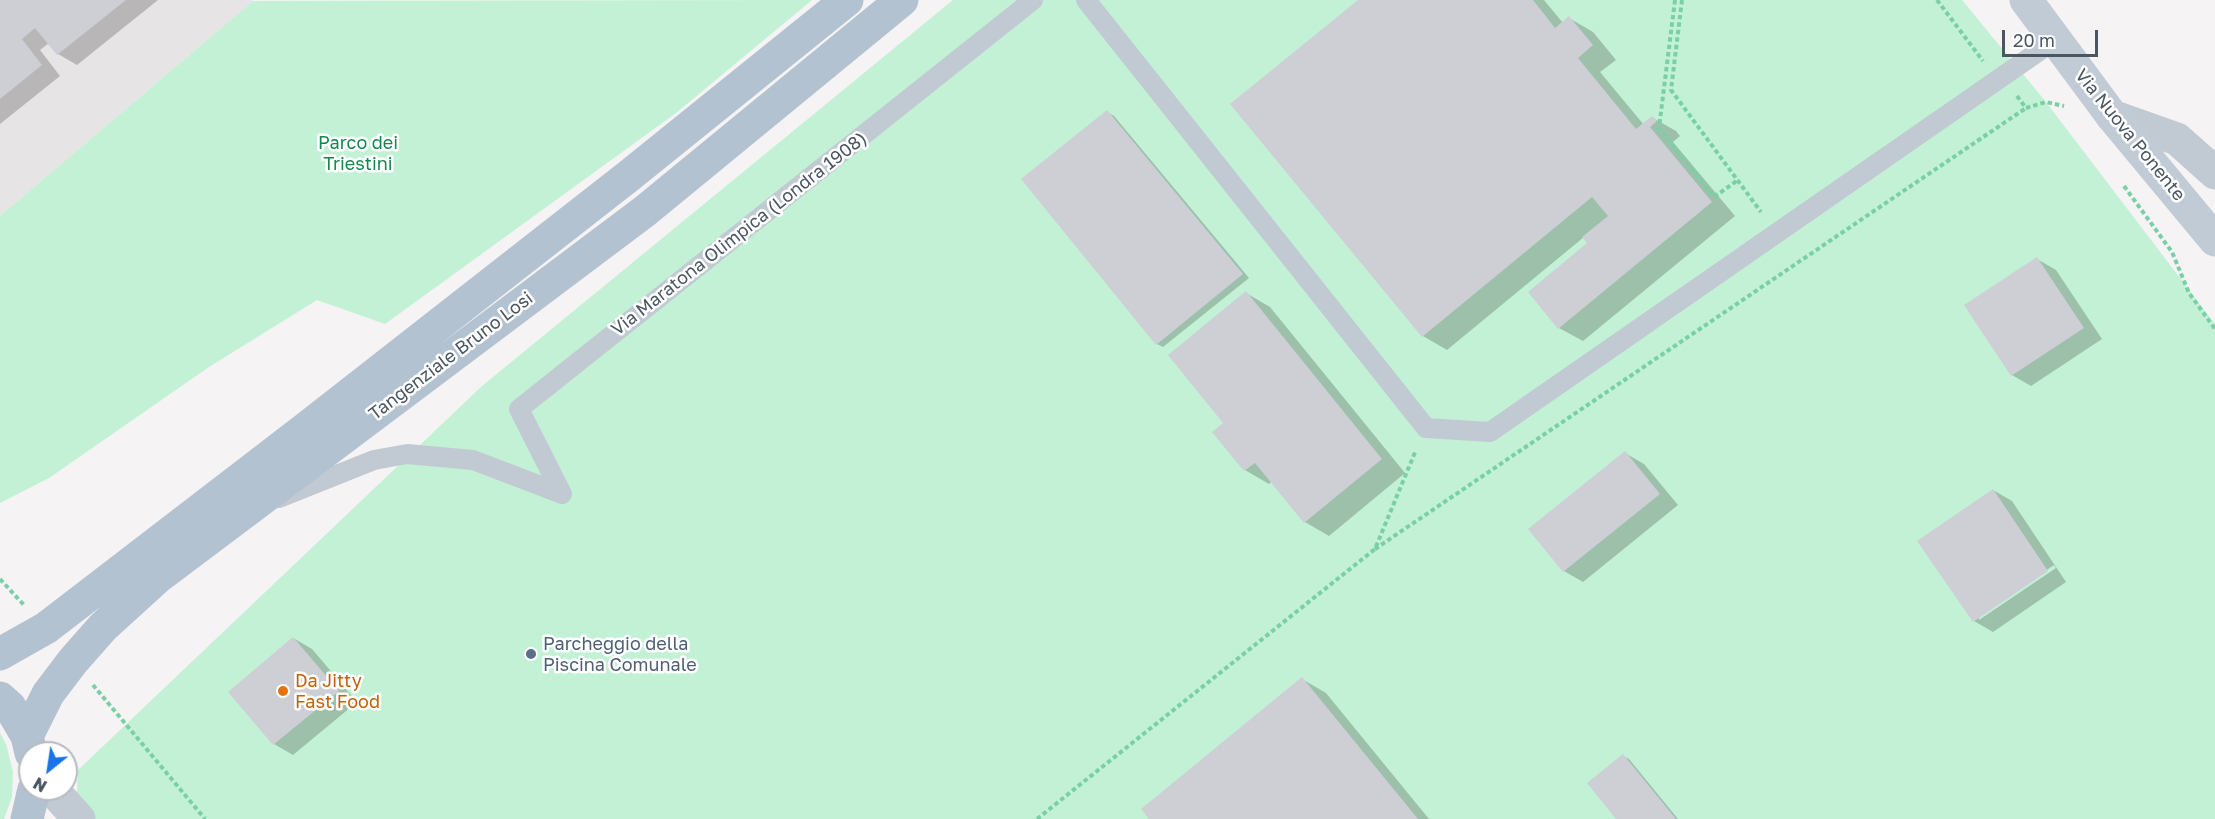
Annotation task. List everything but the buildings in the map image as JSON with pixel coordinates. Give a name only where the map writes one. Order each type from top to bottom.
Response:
[{"type":"main road","name":"Tangenziale Bruno Losi","points":[[0,654],[45,628],[312,424],[630,175],[848,0]]},
{"type":"main road","name":"Tangenziale Bruno Losi","points":[[30,741],[48,694],[103,627],[158,577],[645,211],[902,0]]},
{"type":"main road","points":[[0,698],[10,707],[27,741]]},
{"type":"main road","points":[[27,819],[31,801]]},
{"type":"street","name":"Via Nuova Ponente","points":[[2026,0],[2112,116],[2215,240]]},
{"type":"street","points":[[2112,116],[2177,139],[2215,173]]},
{"type":"street","points":[[63,801],[79,819]]},
{"type":"lane","name":"Via Maratona Olimpica (Londra 1908)","points":[[242,513],[374,460],[407,454],[473,460],[562,494],[519,409],[1033,0]]},
{"type":"lane","points":[[1086,0],[1426,428],[1490,432],[2002,74],[2055,40]]},
{"type":"path","points":[[1675,0],[1659,128],[1714,197],[1738,180]]},
{"type":"path","points":[[1682,0],[1671,90],[1776,232]]},
{"type":"path","points":[[1937,0],[1979,57],[2002,74],[2026,108]]},
{"type":"path","points":[[1037,819],[1375,549],[2026,108],[2046,102],[2067,107]]},
{"type":"path","points":[[2123,184],[2172,252],[2189,293],[2215,329]]},
{"type":"path","points":[[1375,549],[1426,428]]},
{"type":"path","points":[[187,796],[205,819]]},
{"type":"shaded area","points":[[0,0],[252,0],[253,1],[0,216]]},
{"type":"green space","name":"Parco dei Triestini","points":[[812,0],[676,113],[385,324],[317,300],[209,367],[49,478],[0,503],[0,216],[253,1]]},
{"type":"green space","points":[[953,0],[1962,0],[2046,102],[2215,324],[2215,819],[79,819],[76,816],[78,770],[482,386]]},
{"type":"green space","points":[[0,733],[6,744],[13,772],[12,797],[4,819],[0,819]]},
{"type":"place","name":"Parcheggio della Piscina Comunale","points":[[531,654]]},
{"type":"place","name":"Da Jitty Fast Food","points":[[283,691]]}]
